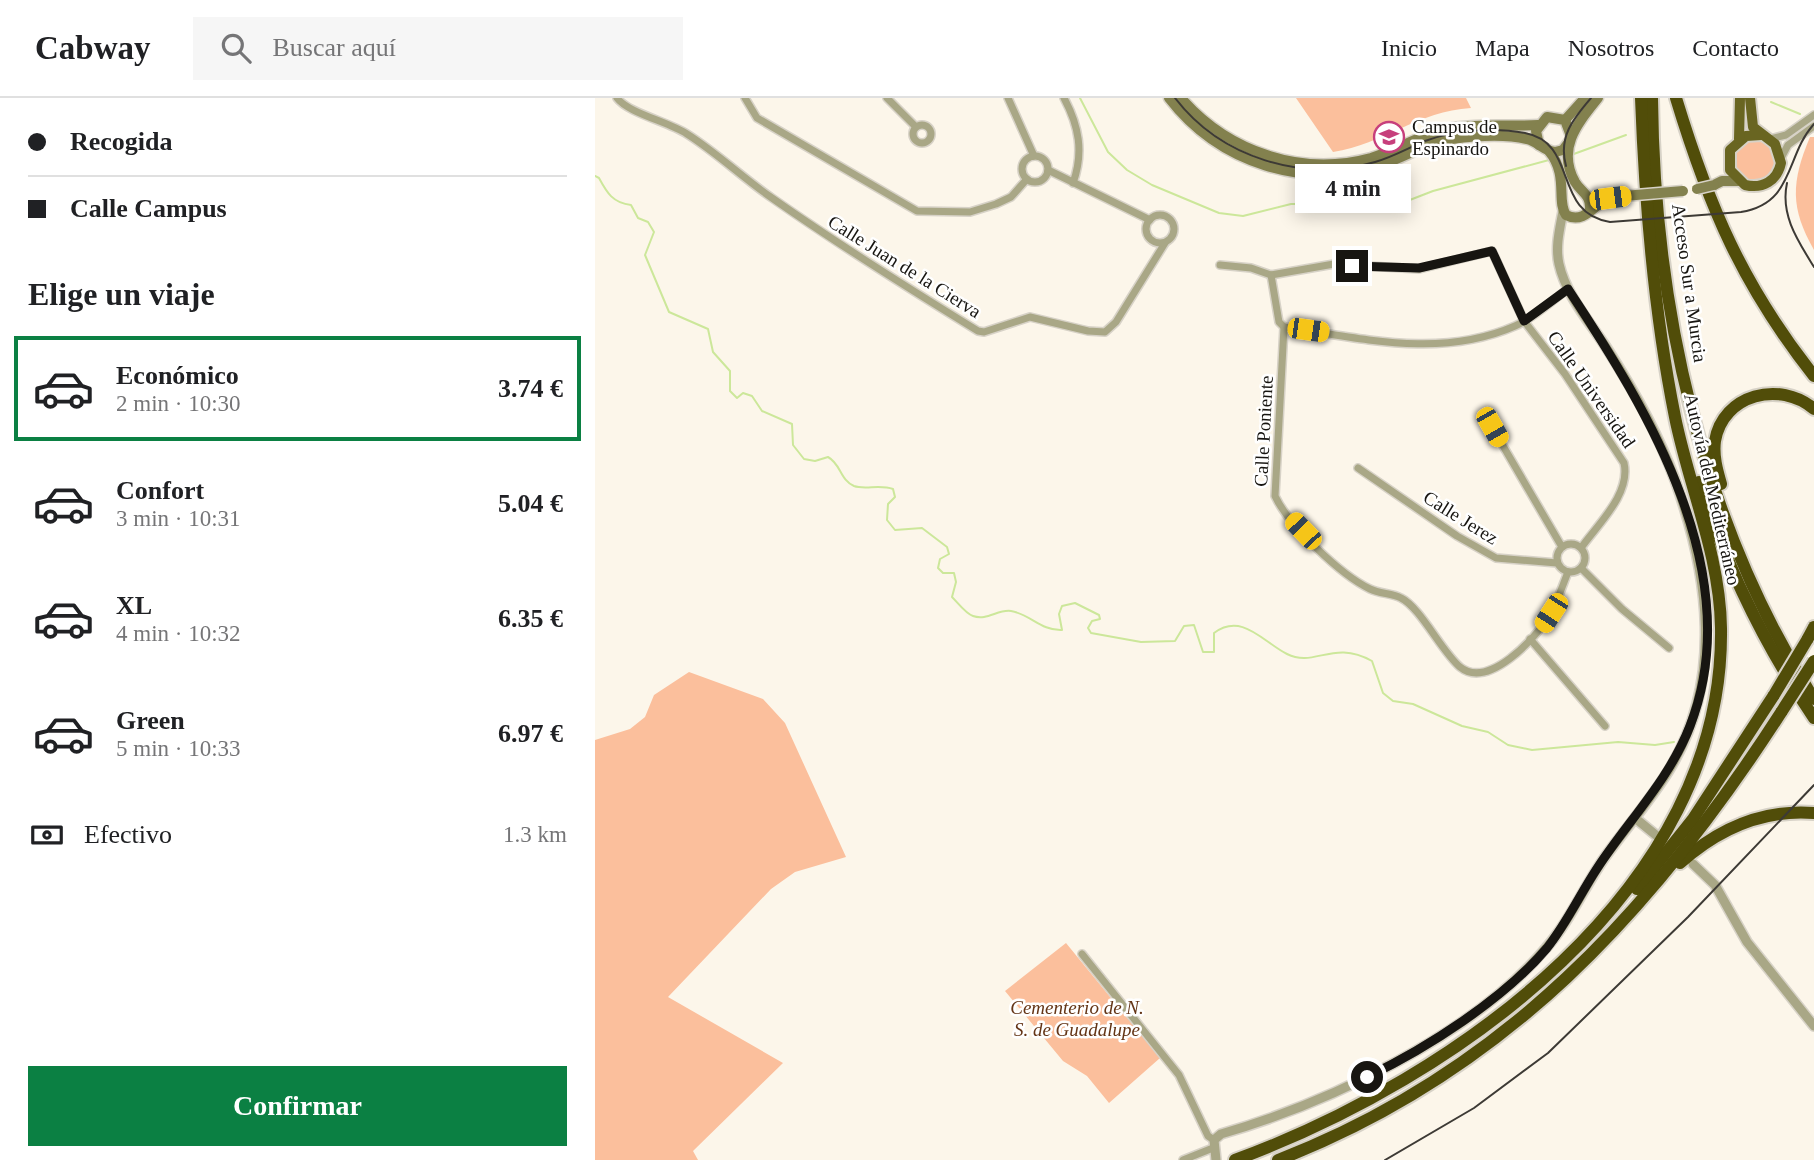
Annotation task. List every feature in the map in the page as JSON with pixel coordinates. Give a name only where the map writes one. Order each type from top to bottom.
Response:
[{"type":"highway","name":"Autovía del Mediterráneo","points":[[1235,1160],[1296,1138],[1441,1058],[1532,986],[1613,905],[1666,834],[1701,759],[1711,724],[1719,674],[1721,627],[1718,592],[1710,548],[1675,417],[1667,371],[1656,295],[1641,98]]},
{"type":"highway","name":"Acceso Sur a Murcia","points":[[1652,98],[1656,176],[1668,288],[1701,446],[1723,514],[1747,573],[1781,645],[1813,698]]},
{"type":"highway","points":[[1676,98],[1710,204],[1729,246],[1765,309],[1814,376]]},
{"type":"highway","name":"Acceso Sur a Murcia","points":[[1667,371],[1702,489],[1728,558],[1771,648],[1814,718]]},
{"type":"highway","points":[[1813,698],[1748,560],[1722,487],[1714,450],[1725,418],[1749,398],[1781,393],[1796,397],[1814,409]]},
{"type":"highway","points":[[1441,1058],[1545,982],[1632,895],[1693,818],[1774,695],[1814,628]]},
{"type":"highway","points":[[1278,1160],[1362,1122],[1453,1069],[1506,1031],[1591,957],[1658,881],[1736,780],[1814,661]]},
{"type":"highway","points":[[1658,881],[1702,845],[1734,827],[1768,816],[1814,813]]},
{"type":"main road","points":[[1169,98],[1194,126],[1228,150],[1268,167],[1314,175],[1362,170],[1451,139],[1518,138],[1528,139],[1544,148],[1563,150],[1570,139],[1565,120]]},
{"type":"main road","points":[[1181,98],[1208,125],[1241,145],[1284,160],[1310,164],[1362,160],[1449,129],[1538,125],[1553,116],[1565,120]]},
{"type":"main road","points":[[1565,120],[1585,98]]},
{"type":"main road","points":[[1590,209],[1586,195],[1575,182],[1567,155],[1574,128],[1598,98]]},
{"type":"main road","points":[[1718,183],[1728,164],[1730,150],[1739,139],[1740,98]]},
{"type":"main road","points":[[1564,197],[1570,191],[1607,198],[1683,191],[1738,181],[1750,186],[1766,184],[1777,173],[1781,158],[1765,137],[1753,127],[1750,98]]},
{"type":"main road","points":[[1538,125],[1536,136],[1559,171],[1564,197],[1563,211],[1576,219],[1583,218],[1590,209],[1607,198]]},
{"type":"main road","points":[[1739,139],[1765,137]]},
{"type":"main road","points":[[1728,164],[1738,181]]},
{"type":"street","name":"Calle Juan de la Cierva","points":[[617,98],[624,105],[673,124],[712,150],[769,196],[871,265],[978,331],[984,332],[1030,317],[1088,331],[1105,331],[1116,321],[1165,243]]},
{"type":"street","points":[[745,98],[757,118],[917,211],[970,212],[1011,197],[1027,178]]},
{"type":"street","points":[[887,98],[916,127]]},
{"type":"street","points":[[1008,98],[1034,156],[1046,162],[1047,172]]},
{"type":"street","points":[[1064,98],[1079,136],[1079,162],[1073,183]]},
{"type":"street","points":[[1765,137],[1787,135],[1814,114]]},
{"type":"street","points":[[1781,158],[1788,145],[1814,126]]},
{"type":"street","points":[[1027,178],[1023,164],[1034,156]]},
{"type":"street","points":[[1047,172],[1148,221]]},
{"type":"street","points":[[1047,172],[1148,221]]},
{"type":"street","points":[[1027,178],[1038,181],[1047,172]]},
{"type":"street","points":[[1182,1160],[1213,1144],[1221,1134],[1321,1099],[1390,1066],[1468,1016],[1512,982],[1546,948],[1597,869],[1669,769],[1691,724],[1706,660],[1705,600],[1688,519],[1658,440],[1640,402],[1568,289],[1558,262],[1557,244],[1563,211]]},
{"type":"street","points":[[1159,215],[1171,220],[1174,233],[1165,243],[1155,243],[1148,237],[1148,221],[1159,215]]},
{"type":"street","points":[[1557,244],[1563,227],[1576,219]]},
{"type":"street","name":"Calle Universidad","points":[[1271,275],[1334,264],[1419,268],[1492,251],[1524,321],[1565,374],[1624,463],[1626,481],[1621,491],[1581,548]]},
{"type":"street","points":[[1220,265],[1251,268],[1271,275],[1279,322],[1284,327],[1426,346],[1504,330],[1524,321],[1568,289]]},
{"type":"street","name":"Calle Poniente","points":[[1284,327],[1275,496],[1286,514],[1335,564],[1377,592],[1403,598],[1461,667],[1470,672],[1491,671],[1530,639],[1551,613],[1569,572]]},
{"type":"street","points":[[1492,427],[1562,547]]},
{"type":"street","name":"Calle Jerez","points":[[1358,468],[1457,536],[1496,558],[1557,563]]},
{"type":"street","points":[[1572,544],[1581,548],[1585,560],[1581,568],[1569,572],[1557,563],[1556,557],[1562,547],[1572,544]]},
{"type":"street","points":[[1581,568],[1622,609],[1669,648]]},
{"type":"street","points":[[1530,639],[1605,726]]},
{"type":"street","points":[[1635,818],[1657,835]]},
{"type":"street","points":[[1693,864],[1716,886],[1747,942],[1814,1026]]},
{"type":"street","points":[[1082,954],[1179,1075],[1213,1144],[1216,1160]]},
{"type":"green space","points":[[1296,98],[1466,98],[1471,108],[1434,115],[1369,142],[1333,152]]},
{"type":"green space","points":[[1810,137],[1814,137],[1814,250],[1801,221],[1796,195],[1799,168]]},
{"type":"green space","points":[[1755,141],[1763,142],[1769,147],[1774,153],[1774,169],[1769,175],[1763,180],[1755,181],[1747,180],[1741,175],[1736,169],[1735,161],[1736,153],[1741,147],[1747,142]]},
{"type":"green space","points":[[689,672],[763,699],[785,723],[846,857],[795,872],[771,889],[668,997],[783,1063],[693,1151],[698,1160],[595,1160],[595,740],[630,729],[645,717],[654,695]]},
{"type":"green space","name":"Cementerio de N. S. de Guadalupe","points":[[1066,943],[1160,1058],[1109,1103],[1087,1076],[1063,1061],[1005,991]]},
{"type":"waterway","points":[[1080,98],[1108,152],[1127,170],[1152,185],[1219,213],[1243,216],[1291,204],[1402,203],[1433,191],[1549,160]]},
{"type":"waterway","points":[[1771,102],[1800,114]]},
{"type":"waterway","points":[[1571,155],[1626,135]]},
{"type":"waterway","points":[[595,176],[611,196],[631,205],[638,218],[648,222],[654,232],[645,255],[669,312],[708,329],[713,352],[730,371],[730,391],[737,398],[743,393],[752,396],[762,411],[792,424],[793,445],[804,459],[815,461],[828,457],[854,486],[893,489],[895,497],[888,504],[887,520],[895,530],[922,528],[947,547],[949,554],[940,559],[938,568],[943,573],[954,573],[956,582],[952,597],[970,615],[983,617],[1011,611],[1048,628],[1062,630],[1059,614],[1062,606],[1075,603],[1099,615],[1100,619],[1092,621],[1088,628],[1091,633],[1141,642],[1175,641],[1184,626],[1194,625],[1203,652],[1214,652],[1214,633],[1224,627],[1243,627],[1287,654],[1297,657],[1346,653],[1372,661],[1383,693],[1393,701],[1413,704],[1462,726],[1488,732],[1508,745],[1532,750],[1618,742],[1655,745],[1674,742]]},
{"type":"tram line","points":[[1175,98],[1194,119],[1216,136],[1240,150],[1292,167],[1348,168],[1382,160],[1436,137],[1461,132],[1500,130],[1525,133],[1542,139],[1553,150],[1580,206],[1592,216],[1610,222],[1741,212],[1758,207],[1780,189],[1798,150],[1814,124]]},
{"type":"tram line","points":[[1566,166],[1566,137],[1578,113],[1591,98]]},
{"type":"tram line","points":[[1787,183],[1785,195],[1788,217],[1814,267]]},
{"type":"tram line","points":[[1385,1160],[1474,1108],[1548,1053],[1688,917],[1814,785]]},
{"type":"place","name":"Campus de Espinardo","points":[[1389,137]]},
{"type":"route","points":[[1352,266],[1419,268],[1492,251],[1524,321],[1568,289],[1640,402],[1674,477],[1702,576],[1706,611],[1706,660],[1691,724],[1669,769],[1597,869],[1573,911],[1546,948],[1512,982],[1468,1016],[1390,1066],[1367,1077]]}]
